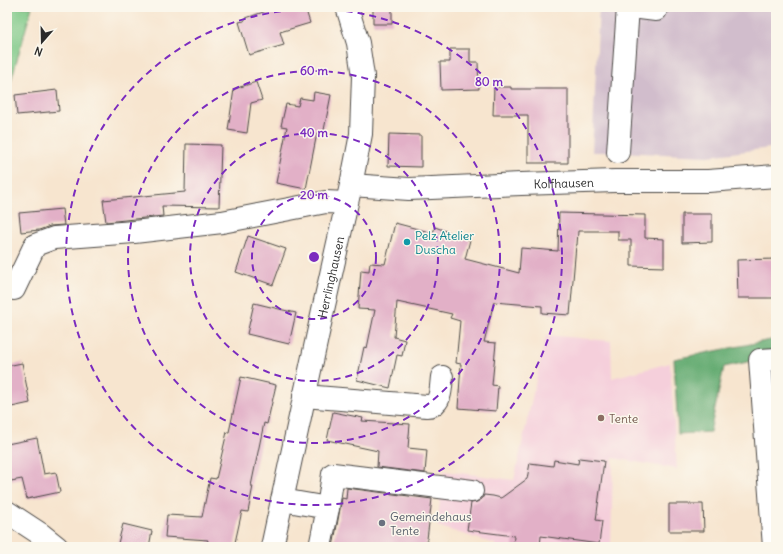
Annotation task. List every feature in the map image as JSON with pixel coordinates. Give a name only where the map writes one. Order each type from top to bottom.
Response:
[{"type":"street","name":"Herrlinghausen","points":[[272,547],[361,134],[362,76],[358,44],[347,7]]},
{"type":"street","points":[[618,152],[628,7]]},
{"type":"street","points":[[632,7],[656,10]]},
{"type":"street","name":"Kolfhausen","points":[[14,289],[35,245],[54,238],[134,232],[222,222],[326,202],[348,194],[410,189],[521,184],[708,181],[776,176]]},
{"type":"street","points":[[774,547],[760,360],[776,359]]},
{"type":"street","points":[[304,396],[427,406],[432,405],[439,397],[442,377]]},
{"type":"street","points":[[320,547],[333,474],[472,491]]},
{"type":"street","points":[[282,500],[328,508]]},
{"type":"street","points":[[7,512],[42,535],[57,547]]},
{"type":"shaded area","points":[[599,7],[776,7],[776,146],[708,156],[592,152]]},
{"type":"shaded area","name":"Tente","points":[[546,335],[611,341],[612,378],[670,363],[677,469],[613,458],[611,547],[495,547],[495,544],[437,526],[444,471],[514,480]]},
{"type":"green space","points":[[7,7],[32,7],[7,95]]},
{"type":"green space","points":[[776,339],[776,356],[724,367],[710,432],[678,434],[674,359]]},
{"type":"building","points":[[278,7],[305,7],[310,23],[280,32],[284,45],[249,55],[239,22],[244,21],[246,18]]},
{"type":"building","points":[[373,7],[392,7],[392,24],[373,24]]},
{"type":"building","points":[[450,49],[470,49],[470,62],[478,62],[479,89],[441,90],[440,62],[450,62]]},
{"type":"building","points":[[256,82],[262,100],[251,103],[247,133],[228,130],[234,89]]},
{"type":"building","points":[[494,87],[511,87],[511,89],[568,89],[568,163],[528,163],[528,115],[493,115]]},
{"type":"building","points":[[57,90],[59,111],[17,115],[15,95]]},
{"type":"building","points":[[314,92],[331,95],[323,135],[317,133],[306,189],[276,183],[287,127],[281,126],[286,104],[298,106],[300,98],[313,100]]},
{"type":"building","points":[[389,134],[421,135],[421,167],[388,166]]},
{"type":"building","points":[[186,144],[221,145],[219,207],[162,206],[163,216],[106,222],[103,200],[185,192]]},
{"type":"building","points":[[62,209],[64,225],[50,226],[39,230],[21,232],[19,213]]},
{"type":"building","points":[[559,213],[645,215],[645,238],[664,239],[664,267],[631,266],[631,240],[618,240],[618,231],[578,231],[570,315],[542,313],[542,306],[494,302],[484,342],[496,343],[492,385],[498,386],[496,411],[458,408],[461,364],[456,363],[460,321],[450,318],[452,314],[397,302],[394,337],[405,340],[402,356],[397,355],[390,388],[357,380],[364,347],[367,348],[375,310],[358,309],[361,270],[369,271],[370,263],[385,264],[395,223],[433,233],[435,227],[470,240],[465,259],[519,273],[521,248],[558,251]]},
{"type":"building","points":[[682,214],[712,214],[712,242],[682,243]]},
{"type":"building","points":[[248,236],[286,249],[273,285],[236,272]]},
{"type":"building","points":[[776,259],[776,298],[738,298],[737,260]]},
{"type":"building","points":[[254,303],[296,313],[289,344],[247,334]]},
{"type":"building","points":[[22,363],[30,403],[7,408],[7,366]]},
{"type":"building","points":[[241,377],[276,385],[267,424],[264,423],[251,486],[253,486],[248,512],[242,511],[234,547],[206,547],[208,540],[165,537],[167,515],[202,517],[210,478],[216,479],[227,432],[229,432]]},
{"type":"building","points":[[333,412],[363,418],[362,421],[410,424],[408,448],[427,450],[425,473],[377,467],[378,451],[327,440]]},
{"type":"building","points":[[37,438],[44,474],[56,472],[60,492],[27,499],[22,479],[11,481],[7,463],[7,444]]},
{"type":"building","points":[[579,458],[604,461],[596,520],[602,521],[599,544],[541,536],[540,547],[513,547],[514,536],[467,530],[471,503],[482,499],[484,495],[501,498],[527,479],[530,463],[553,466],[554,460],[578,464]]},
{"type":"building","name":"Gemeindehaus Tente","points":[[347,488],[432,499],[426,547],[333,547],[342,498],[346,499]]},
{"type":"building","points":[[669,504],[703,504],[704,531],[669,531]]},
{"type":"building","points":[[123,524],[152,531],[149,547],[117,547]]},
{"type":"place","name":"Pelz Atelier Duscha","points":[[407,242]]},
{"type":"place","name":"Tente","points":[[601,418]]},
{"type":"place","name":"Gemeindehaus Tente","points":[[382,523]]}]
